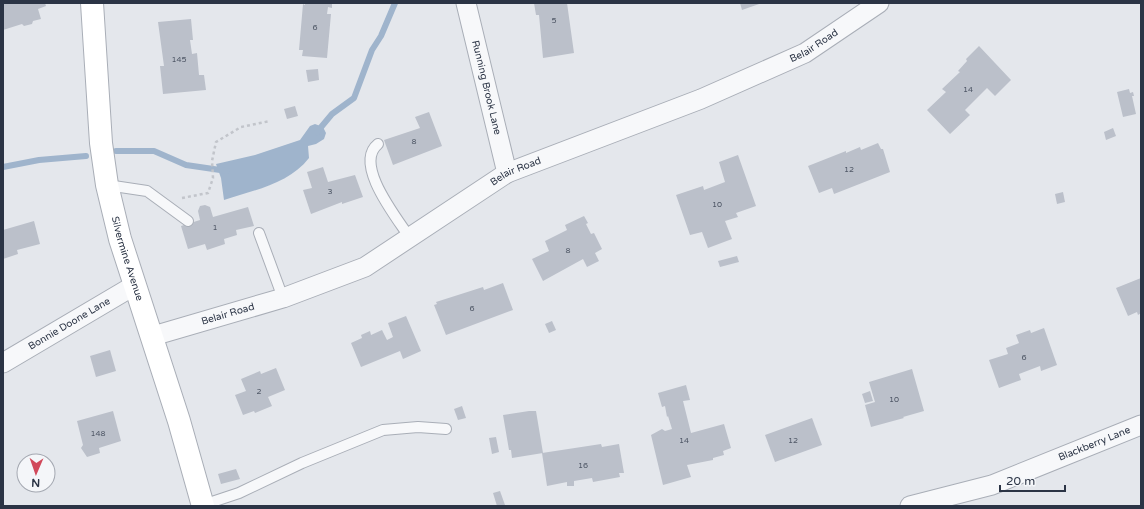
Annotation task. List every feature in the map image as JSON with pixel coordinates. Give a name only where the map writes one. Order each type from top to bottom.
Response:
[{"type":"street","name":"Silvermine Avenue","points":[[92,3],[101,143],[107,186],[120,239],[153,336],[203,505]]},
{"type":"street","name":"Running Brook Lane","points":[[466,3],[508,173]]},
{"type":"street","name":"Belair Road","points":[[153,336],[283,298],[365,267],[508,173],[701,99],[805,53],[879,3]]},
{"type":"street","name":"Bonnie Doone Lane","points":[[3,363],[135,284]]},
{"type":"street","name":"Blackberry Lane","points":[[910,506],[992,485],[1141,425]]},
{"type":"lane","points":[[378,144],[372,149],[370,158],[372,177],[410,238]]},
{"type":"lane","points":[[107,186],[147,191],[188,221]]},
{"type":"lane","points":[[259,233],[283,298]]},
{"type":"lane","points":[[203,505],[239,493],[302,463],[383,430],[418,427],[446,429]]},
{"type":"path","points":[[168,206],[186,196],[208,193],[213,178],[212,161],[216,142],[241,127],[270,121]]},
{"type":"water","points":[[315,124],[323,127],[326,133],[324,139],[316,144],[308,146],[309,158],[301,167],[292,174],[270,185],[224,200],[221,178],[216,164],[255,155],[300,140],[310,126]]},
{"type":"building","points":[[3,3],[45,3],[46,6],[38,9],[41,19],[33,21],[32,24],[24,26],[22,24],[3,30]]},
{"type":"building","points":[[305,3],[332,3],[332,8],[328,7],[327,14],[331,14],[327,58],[302,56],[303,50],[299,50],[303,4],[305,5]]},
{"type":"building","points":[[534,3],[567,3],[574,53],[543,58],[539,15],[536,15]]},
{"type":"building","points":[[740,3],[762,3],[742,10]]},
{"type":"building","points":[[191,19],[193,40],[190,40],[192,54],[197,53],[199,75],[204,75],[206,90],[163,94],[160,66],[164,66],[158,22]]},
{"type":"building","points":[[979,46],[1011,80],[995,96],[987,88],[965,110],[970,115],[950,134],[927,110],[946,92],[942,89],[960,72],[958,71],[967,61],[966,59]]},
{"type":"building","points":[[318,69],[319,80],[308,82],[306,70]]},
{"type":"building","points":[[1129,89],[1130,93],[1133,92],[1134,96],[1132,96],[1136,114],[1123,117],[1117,92]]},
{"type":"building","points":[[295,106],[298,116],[287,119],[284,109]]},
{"type":"building","points":[[429,112],[442,146],[393,165],[384,140],[420,128],[415,117]]},
{"type":"building","points":[[1113,128],[1116,136],[1106,140],[1104,132]]},
{"type":"building","points":[[878,143],[881,149],[883,149],[890,172],[834,194],[832,188],[819,193],[808,166],[846,151],[846,153],[860,147],[861,150]]},
{"type":"building","points":[[738,155],[756,206],[736,213],[738,217],[725,221],[732,239],[708,248],[702,232],[690,235],[676,195],[703,186],[704,190],[725,182],[719,162]]},
{"type":"building","points":[[323,167],[328,182],[355,175],[363,197],[342,204],[342,202],[311,214],[303,190],[312,188],[307,172]]},
{"type":"building","points":[[1063,192],[1065,202],[1057,204],[1055,194]]},
{"type":"building","points":[[205,205],[210,207],[213,217],[248,207],[254,226],[236,230],[237,235],[224,239],[225,244],[207,250],[205,244],[188,249],[181,226],[200,220],[198,211],[200,206]]},
{"type":"building","points":[[584,216],[591,234],[594,233],[602,249],[595,253],[599,261],[587,267],[583,259],[543,281],[532,259],[549,251],[545,241],[567,230],[565,225]]},
{"type":"building","points":[[34,221],[40,244],[17,250],[18,254],[3,259],[3,230]]},
{"type":"building","points":[[737,256],[739,262],[720,267],[718,261]]},
{"type":"building","points":[[1141,278],[1141,313],[1138,315],[1137,312],[1128,316],[1116,288]]},
{"type":"building","points":[[503,283],[513,310],[446,335],[434,305],[437,304],[436,302],[483,287],[484,290]]},
{"type":"building","points":[[406,316],[421,351],[403,359],[400,351],[361,367],[351,343],[362,338],[361,335],[370,331],[371,335],[382,330],[387,340],[393,337],[388,323]]},
{"type":"building","points":[[552,321],[556,330],[549,333],[545,324]]},
{"type":"building","points":[[1044,328],[1057,365],[1041,371],[1040,366],[1019,374],[1021,380],[999,388],[989,360],[1008,354],[1006,348],[1019,343],[1016,335],[1030,330],[1031,333]]},
{"type":"building","points":[[110,350],[116,371],[96,377],[90,356]]},
{"type":"building","points":[[276,368],[285,390],[268,397],[272,406],[255,413],[254,411],[243,415],[235,395],[246,391],[241,379],[260,371],[261,374]]},
{"type":"building","points":[[912,369],[924,411],[871,427],[865,405],[875,402],[869,382]]},
{"type":"building","points":[[686,385],[690,400],[683,401],[691,433],[724,424],[731,448],[723,451],[724,455],[713,458],[713,460],[687,465],[691,477],[663,485],[651,435],[662,429],[665,431],[672,429],[668,416],[667,417],[665,406],[662,407],[658,393]]},
{"type":"building","points":[[870,391],[873,401],[865,403],[862,394]]},
{"type":"building","points":[[462,406],[466,418],[458,420],[454,409]]},
{"type":"building","points":[[113,411],[121,441],[99,448],[100,453],[87,457],[81,448],[83,445],[77,421]]},
{"type":"building","points":[[536,411],[543,453],[512,458],[511,450],[509,450],[503,415]]},
{"type":"building","points":[[812,418],[822,445],[775,462],[765,435]]},
{"type":"building","points":[[496,437],[499,452],[492,454],[489,438]]},
{"type":"building","points":[[601,444],[602,447],[619,444],[624,473],[619,473],[620,477],[593,482],[592,478],[574,481],[574,486],[567,486],[567,482],[547,486],[542,453]]},
{"type":"building","points":[[236,469],[240,479],[221,484],[218,474]]},
{"type":"building","points":[[500,491],[505,505],[497,506],[493,493]]},
{"type":"waterway","points":[[317,132],[332,114],[354,98],[372,50],[381,36],[395,3]]},
{"type":"waterway","points":[[116,151],[154,151],[186,165],[227,171]]},
{"type":"waterway","points":[[3,167],[39,160],[86,156]]}]
